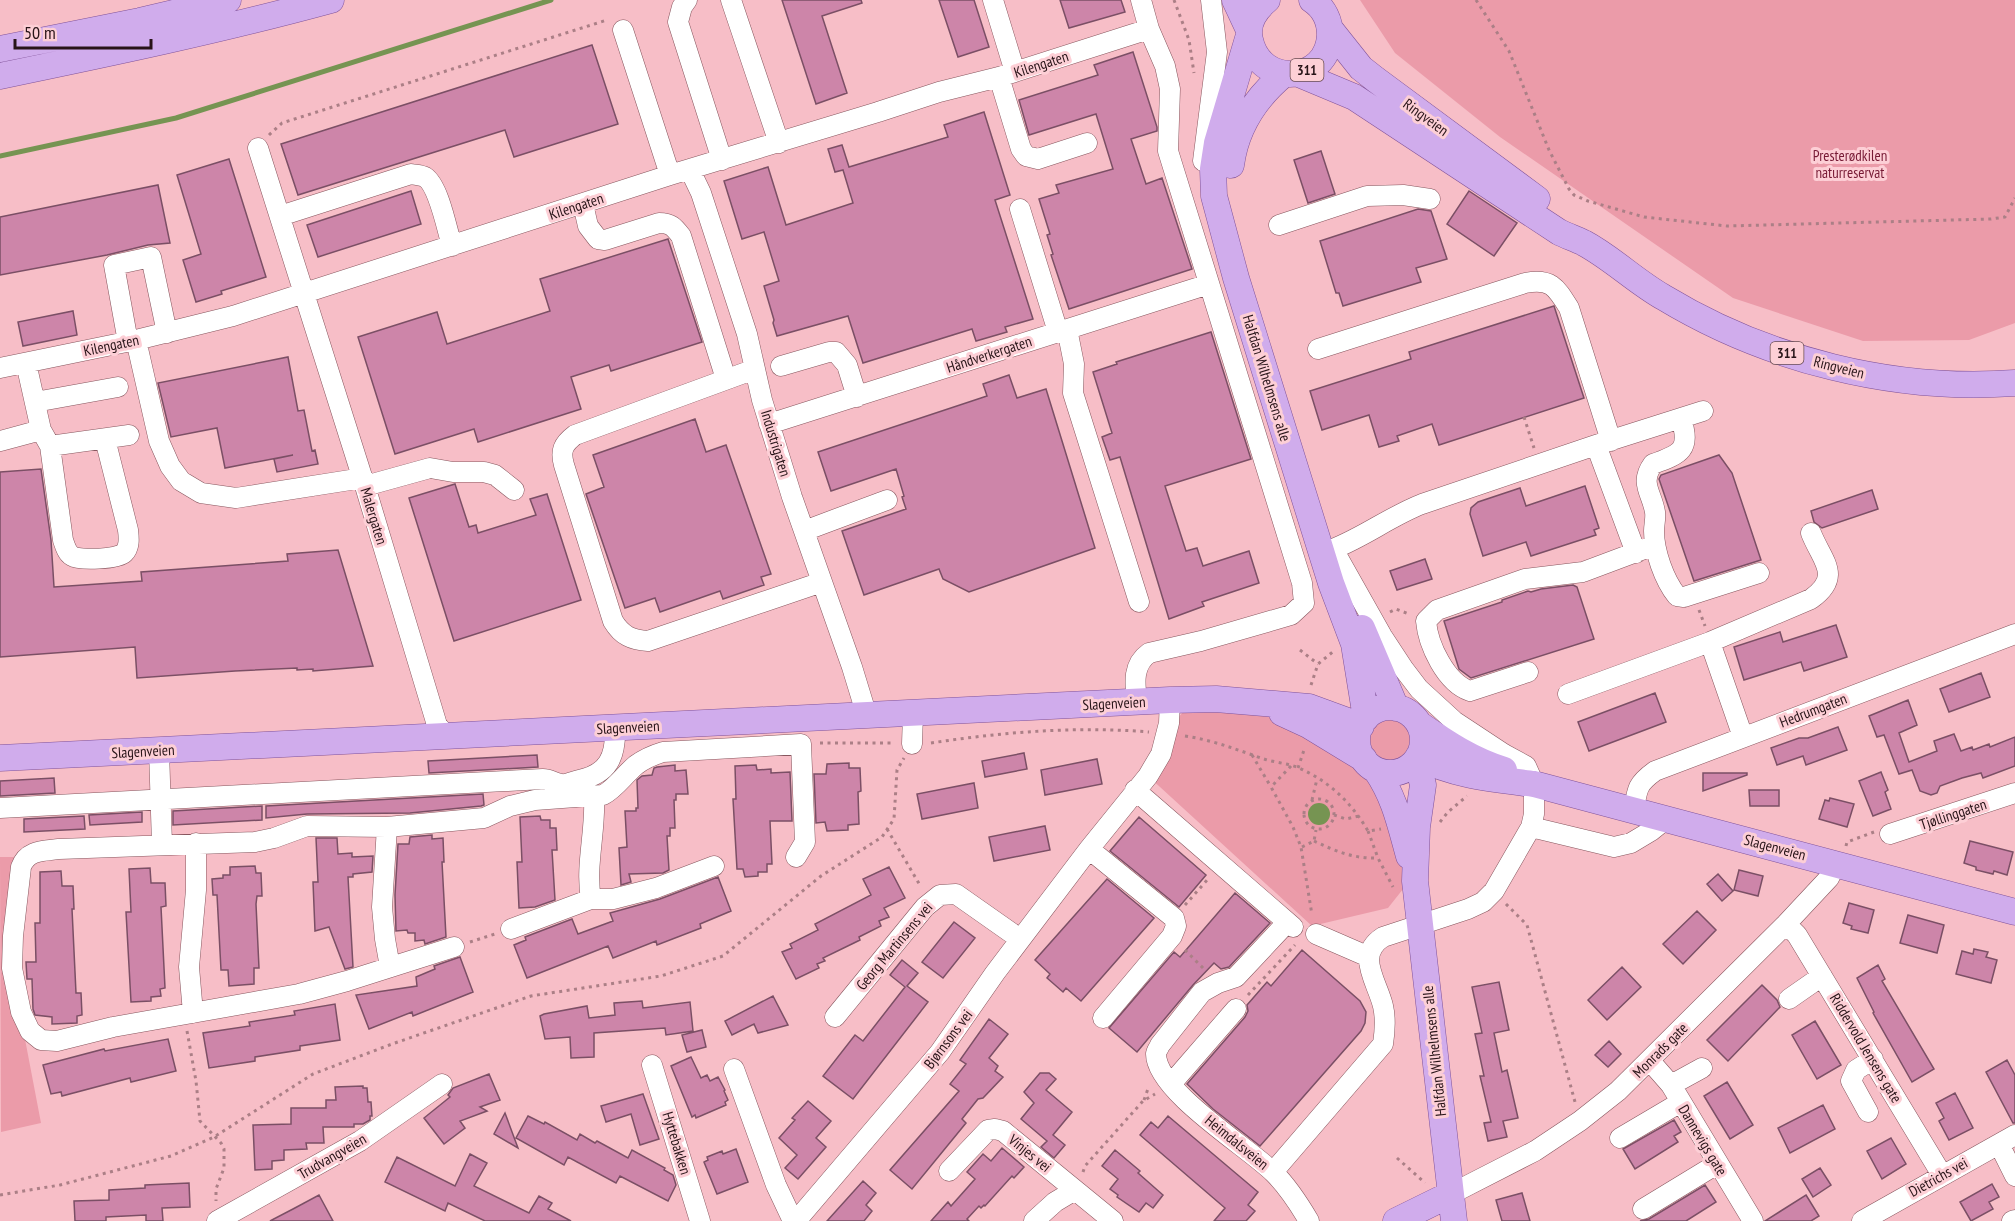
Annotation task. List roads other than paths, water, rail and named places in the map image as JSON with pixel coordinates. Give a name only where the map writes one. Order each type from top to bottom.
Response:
[{"type":"main road","points":[[0,49],[140,21],[228,0]]},
{"type":"main road","points":[[0,75],[152,44],[266,18],[331,0]]},
{"type":"main road","name":"Ringveien","points":[[1235,0],[1249,33],[1252,49],[1259,61],[1270,70],[1292,74],[1354,97],[1559,232],[1585,243],[1663,298],[1721,328],[1760,345],[1822,364],[1887,378],[1953,384],[2015,383]]},
{"type":"main road","points":[[1249,33],[1251,19],[1257,9],[1267,0]]},
{"type":"main road","name":"Ringveien","points":[[1312,0],[1323,10],[1330,29],[1361,68],[1567,222],[1585,243]]},
{"type":"main road","name":"311","points":[[1292,74],[1313,67],[1323,57],[1329,43],[1330,29]]},
{"type":"main road","name":"Halfdan Wilhelmsens alle","points":[[1249,33],[1215,152],[1214,196],[1221,226],[1330,583],[1354,644],[1363,722]]},
{"type":"main road","name":"Halfdan Wilhelmsens alle","points":[[1292,74],[1269,87],[1254,103],[1243,122],[1233,147],[1230,196],[1243,253],[1344,584],[1396,708]]},
{"type":"main road","name":"Slagenveien","points":[[0,758],[1170,700],[1216,699],[1309,707],[1363,722]]},
{"type":"main road","name":"Slagenveien","points":[[1257,703],[1308,725],[1370,764]]},
{"type":"main road","points":[[1396,708],[1409,713],[1419,724],[1423,742],[1417,758],[1407,768],[1395,773],[1370,764],[1358,743],[1363,722],[1374,711],[1396,708]]},
{"type":"main road","name":"Slagenveien","points":[[1419,724],[1481,762],[1508,771],[1534,784]]},
{"type":"main road","name":"Halfdan Wilhelmsens alle","points":[[1406,889],[1422,786],[1417,758]]},
{"type":"main road","name":"Slagenveien","points":[[1417,758],[1449,771],[1534,784],[1666,819],[1840,855],[2015,912]]},
{"type":"main road","name":"Halfdan Wilhelmsens alle","points":[[1370,764],[1388,787],[1397,810],[1406,889],[1420,924],[1440,1191],[1454,1221]]},
{"type":"main road","points":[[1396,1221],[1440,1191]]},
{"type":"street","points":[[687,0],[682,7],[678,22],[722,160]]},
{"type":"street","points":[[730,0],[779,143]]},
{"type":"street","points":[[993,0],[1021,149],[1031,159],[1038,159],[1087,143]]},
{"type":"street","points":[[1137,702],[1134,680],[1142,658],[1149,653],[1202,641],[1291,615],[1304,603],[1302,583],[1168,151],[1170,89],[1165,66],[1149,28],[1141,0]]},
{"type":"street","points":[[1211,0],[1217,52],[1203,168],[1206,195],[1221,226]]},
{"type":"street","name":"Kilengaten","points":[[0,368],[132,341],[233,316],[670,175],[939,92],[1007,75],[1149,28]]},
{"type":"street","points":[[623,30],[670,175]]},
{"type":"street","name":"Malergaten","points":[[258,148],[364,482],[437,725],[447,737]]},
{"type":"street","name":"Industrigaten","points":[[690,170],[705,204],[747,334],[769,424],[867,716]]},
{"type":"street","points":[[280,216],[411,174],[419,175],[426,178],[435,190],[452,246]]},
{"type":"street","points":[[1279,225],[1367,196],[1403,195],[1430,199]]},
{"type":"street","points":[[583,204],[588,226],[598,239],[605,240],[660,223],[668,223],[675,227],[681,236],[726,380]]},
{"type":"street","points":[[1020,209],[1074,364],[1073,393],[1139,602]]},
{"type":"street","points":[[167,333],[151,257],[114,265],[159,441],[170,466],[181,482],[201,493],[236,498],[364,482],[430,468],[453,472],[484,472],[495,475],[514,490]]},
{"type":"street","points":[[1318,349],[1525,283],[1539,280],[1549,283],[1559,291],[1569,308],[1636,554]]},
{"type":"street","name":"Håndverkergaten","points":[[769,424],[1209,284]]},
{"type":"street","points":[[781,366],[836,352],[847,365],[856,397]]},
{"type":"street","points":[[26,363],[45,438],[63,540],[72,556],[83,560],[120,556],[126,552],[129,543],[129,530],[105,439]]},
{"type":"street","points":[[755,369],[575,435],[562,448],[564,465],[613,621],[625,636],[634,640],[648,641],[822,582]]},
{"type":"street","points":[[35,402],[118,387]]},
{"type":"street","points":[[1273,1172],[1383,1044],[1386,1027],[1383,1005],[1370,967],[1369,957],[1375,942],[1383,936],[1483,902],[1494,891],[1531,827],[1534,814],[1534,784],[1526,766],[1454,721],[1419,689],[1382,636],[1334,549],[1403,512],[1703,411]]},
{"type":"street","points":[[1681,418],[1685,432],[1685,444],[1681,452],[1653,464],[1646,476],[1646,485],[1655,513],[1655,545],[1670,588],[1677,596],[1684,597],[1760,573]]},
{"type":"street","points":[[0,441],[45,438],[105,439],[129,435]]},
{"type":"street","points":[[804,531],[887,500]]},
{"type":"street","points":[[1568,694],[1710,642],[1811,598],[1823,590],[1829,579],[1828,568],[1811,532]]},
{"type":"street","points":[[1528,672],[1470,691],[1462,689],[1452,680],[1432,647],[1426,621],[1437,610],[1525,579],[1583,572],[1655,545]]},
{"type":"street","name":"Hedrumgaten","points":[[1634,810],[1636,793],[1642,780],[1655,771],[2015,634]]},
{"type":"street","points":[[1710,642],[1743,737]]},
{"type":"street","name":"Bjørnsons vei","points":[[734,1069],[776,1185],[794,1221],[940,1052],[1020,939],[1148,776],[1161,754],[1167,733],[1170,700]]},
{"type":"street","points":[[912,744],[913,714]]},
{"type":"street","points":[[0,808],[543,779],[549,779],[557,791],[593,777],[606,767],[615,740],[615,728]]},
{"type":"street","name":"Slagenveien","points":[[193,1013],[113,1027],[57,1041],[41,1040],[30,1031],[21,1012],[12,968],[21,867],[24,859],[31,853],[59,849],[255,842],[307,826],[387,826],[484,818],[510,806],[557,791],[594,797],[611,791],[636,765],[650,756],[663,752],[801,744],[805,843],[796,857]]},
{"type":"street","points":[[159,750],[162,844]]},
{"type":"street","points":[[1136,790],[1221,864],[1287,928],[1236,977],[1202,992],[1160,1045],[1156,1054],[1169,1080],[1236,1009]]},
{"type":"street","name":"Tjøllinggaten","points":[[1890,834],[2015,793]]},
{"type":"street","points":[[591,899],[588,884],[594,797]]},
{"type":"street","points":[[1531,827],[1614,847],[1631,843],[1666,819]]},
{"type":"street","points":[[387,826],[382,907],[390,967]]},
{"type":"street","points":[[196,843],[196,890],[189,967],[193,1013],[298,994],[413,962],[454,947]]},
{"type":"street","points":[[1089,849],[1173,927],[1103,1018]]},
{"type":"street","name":"Monrads gate","points":[[1440,1191],[1535,1151],[1580,1121],[1618,1091],[1786,924],[1829,878],[1840,855]]},
{"type":"street","points":[[511,929],[591,899],[613,899],[656,888],[714,866]]},
{"type":"street","name":"Georg Martinsens vei","points":[[835,1017],[930,902],[940,895],[956,894],[1020,939]]},
{"type":"street","name":"Riddervold Jensens gate","points":[[1786,924],[1797,935],[1822,975],[1942,1175]]},
{"type":"street","points":[[1316,934],[1369,957]]},
{"type":"street","points":[[1789,999],[1822,975]]},
{"type":"street","points":[[1868,1112],[1851,1081],[1856,1070],[1873,1059]]},
{"type":"street","name":"Dannevigs gate","points":[[1650,1061],[1671,1085],[1753,1221]]},
{"type":"street","name":"Hyttebakken","points":[[652,1065],[700,1221]]},
{"type":"street","points":[[1671,1085],[1702,1068]]},
{"type":"street","name":"Heimdalsveien","points":[[1169,1080],[1183,1099],[1273,1172],[1309,1221]]},
{"type":"street","name":"Trudvangveien","points":[[216,1214],[360,1141],[442,1084]]},
{"type":"street","points":[[1620,1138],[1681,1102]]},
{"type":"street","name":"Vinjes vei","points":[[949,1171],[981,1135],[988,1130],[1003,1131],[1113,1221]]},
{"type":"street","points":[[2007,1139],[2015,1176]]},
{"type":"street","name":"Dietrichs vei","points":[[1862,1221],[2007,1139]]},
{"type":"street","points":[[1643,1209],[1717,1164]]},
{"type":"street","points":[[1034,1221],[1055,1202],[1076,1190]]},
{"type":"waterway","points":[[0,156],[176,118],[551,0]]},
{"type":"park label","name":"Presterødkilen naturreservat","points":[[1850,164]]}]
